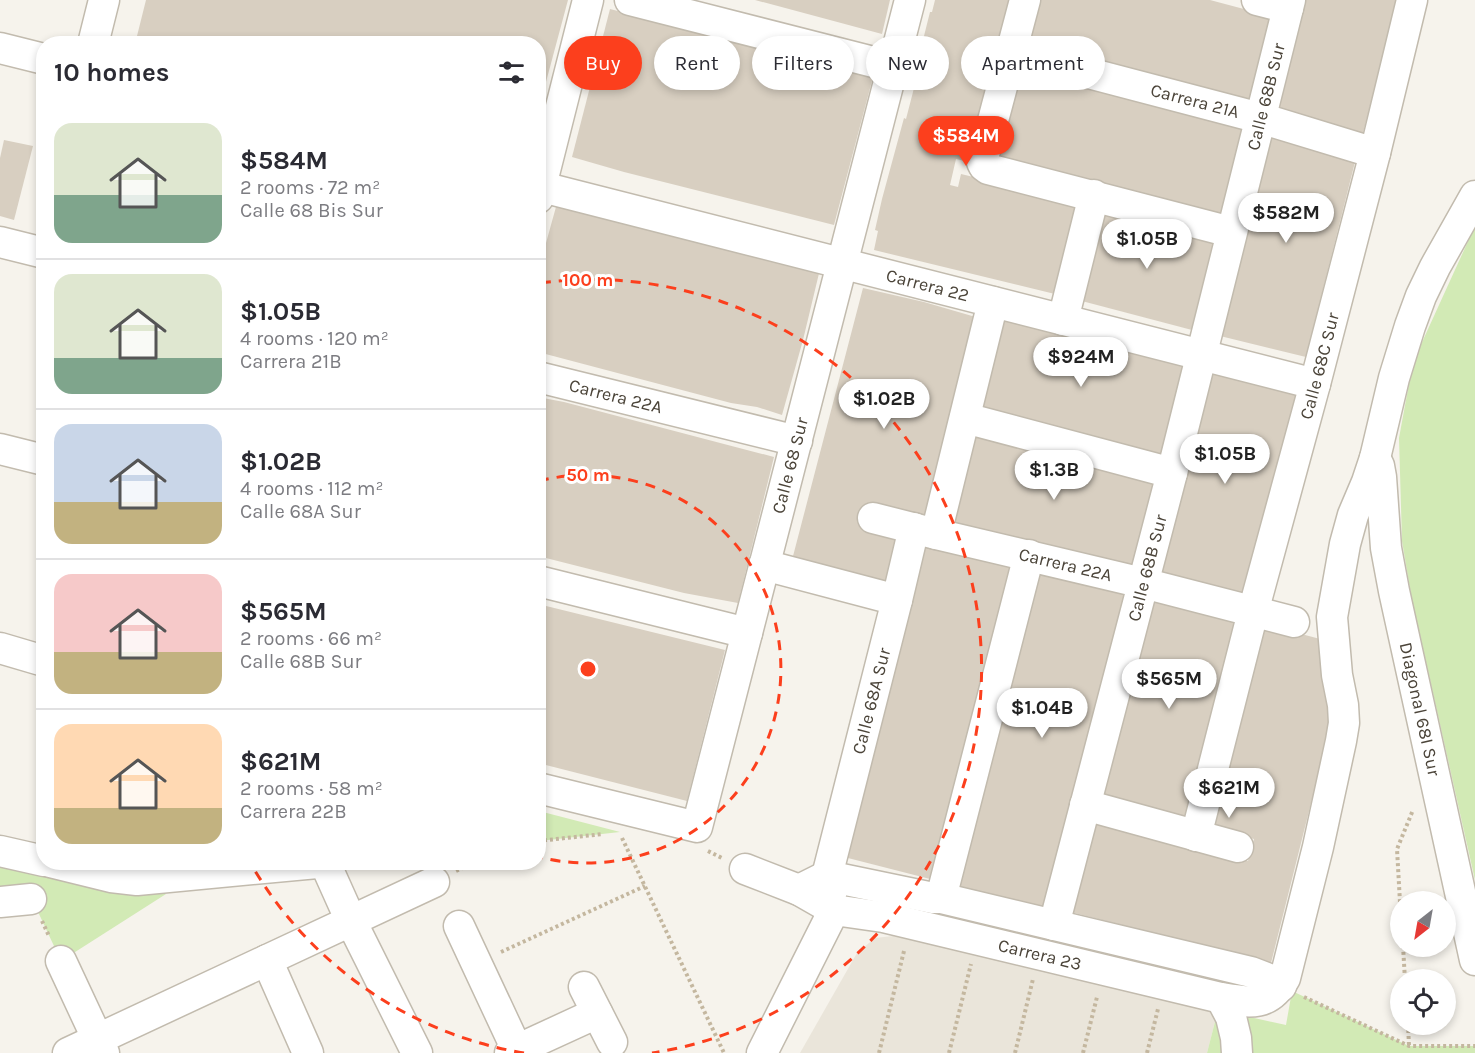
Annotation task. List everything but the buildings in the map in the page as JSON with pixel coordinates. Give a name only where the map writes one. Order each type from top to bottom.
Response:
[{"type":"street","points":[[95,36],[104,0]]},
{"type":"street","points":[[546,163],[588,0]]},
{"type":"street","points":[[630,0],[866,60]]},
{"type":"street","name":"Calle 68 Sur","points":[[901,36],[910,0]]},
{"type":"street","points":[[1016,36],[1025,0]]},
{"type":"street","points":[[1257,0],[1289,4]]},
{"type":"street","name":"Calle 68C Sur","points":[[1196,836],[1253,612],[1376,153],[1412,0]]},
{"type":"street","name":"Calle 68B Sur","points":[[1054,925],[1172,472],[1289,4]]},
{"type":"street","points":[[0,48],[36,57]]},
{"type":"street","name":"Carrera 21A","points":[[1105,77],[1260,118],[1376,153]]},
{"type":"street","name":"Calle 68 Sur","points":[[698,827],[887,90]]},
{"type":"street","points":[[1002,90],[982,162],[988,169],[1232,232]]},
{"type":"street","name":"Carrera 22","points":[[546,192],[843,263],[1315,384]]},
{"type":"street","points":[[1063,320],[1094,195]]},
{"type":"street","points":[[1281,986],[1285,978],[1318,847],[1344,723],[1332,617],[1345,544],[1353,515],[1375,458],[1394,378],[1410,326],[1435,267],[1473,202]]},
{"type":"street","points":[[0,242],[36,247]]},
{"type":"street","name":"Calle 68A Sur","points":[[827,876],[897,600],[925,531],[965,418],[993,302]]},
{"type":"street","name":"Carrera 22A","points":[[546,379],[797,441]]},
{"type":"street","points":[[965,418],[1172,472]]},
{"type":"street","points":[[0,449],[36,458]]},
{"type":"street","name":"Diagonal 68I Sur","points":[[1375,458],[1381,477],[1386,548],[1394,591],[1475,960]]},
{"type":"street","name":"Carrera 22A","points":[[873,518],[1143,583],[1293,622]]},
{"type":"street","points":[[941,898],[1029,555]]},
{"type":"street","points":[[764,565],[897,600]]},
{"type":"street","points":[[546,583],[747,633]]},
{"type":"street","points":[[0,648],[36,659]]},
{"type":"street","points":[[546,792],[607,819],[698,827]]},
{"type":"street","points":[[1085,805],[1239,847]]},
{"type":"street","points":[[0,850],[36,859]]},
{"type":"street","name":"Carrera 23","points":[[745,869],[799,890],[834,910],[883,917],[1221,998],[1240,1002],[1261,1001],[1269,998],[1281,986],[1251,972],[941,898],[827,876]]},
{"type":"street","points":[[85,870],[137,880],[179,870]]},
{"type":"street","points":[[329,870],[351,921],[417,1053]]},
{"type":"street","points":[[762,1053],[834,910],[827,876],[799,890]]},
{"type":"street","points":[[68,1053],[101,1046],[267,960],[434,882]]},
{"type":"street","points":[[0,902],[32,899]]},
{"type":"street","points":[[459,926],[514,1052],[591,1000],[612,1042]]},
{"type":"street","points":[[267,960],[297,1049]]},
{"type":"street","points":[[61,961],[101,1046]]},
{"type":"street","points":[[1221,998],[1231,1017],[1237,1053]]},
{"type":"path","points":[[1399,891],[1396,849],[1414,806]]},
{"type":"path","points":[[546,838],[607,819],[645,886],[723,1053]]},
{"type":"path","points":[[698,827],[704,847],[708,851],[745,869]]},
{"type":"path","points":[[477,964],[645,886]]},
{"type":"path","points":[[879,1053],[911,924]]},
{"type":"path","points":[[949,1053],[977,940]]},
{"type":"path","points":[[1015,1053],[1039,955]]},
{"type":"path","points":[[1083,1053],[1104,970]]},
{"type":"path","points":[[1147,1053],[1164,985]]},
{"type":"path","points":[[1281,986],[1409,1046],[1475,1046]]},
{"type":"path","points":[[1408,1035],[1409,1046]]},
{"type":"shaded area","points":[[893,936],[1218,1010],[1207,1053],[800,1053],[857,953],[875,938]]},
{"type":"green space","points":[[1475,226],[1475,880],[1411,595],[1402,541],[1399,438],[1413,362]]},
{"type":"green space","points":[[546,813],[620,832],[546,840]]},
{"type":"green space","points":[[0,864],[107,890],[166,894],[61,961],[32,899],[0,902]]},
{"type":"green space","points":[[1292,991],[1409,1046],[1475,1046],[1475,1053],[1207,1053],[1218,1010],[1286,1025]]}]
